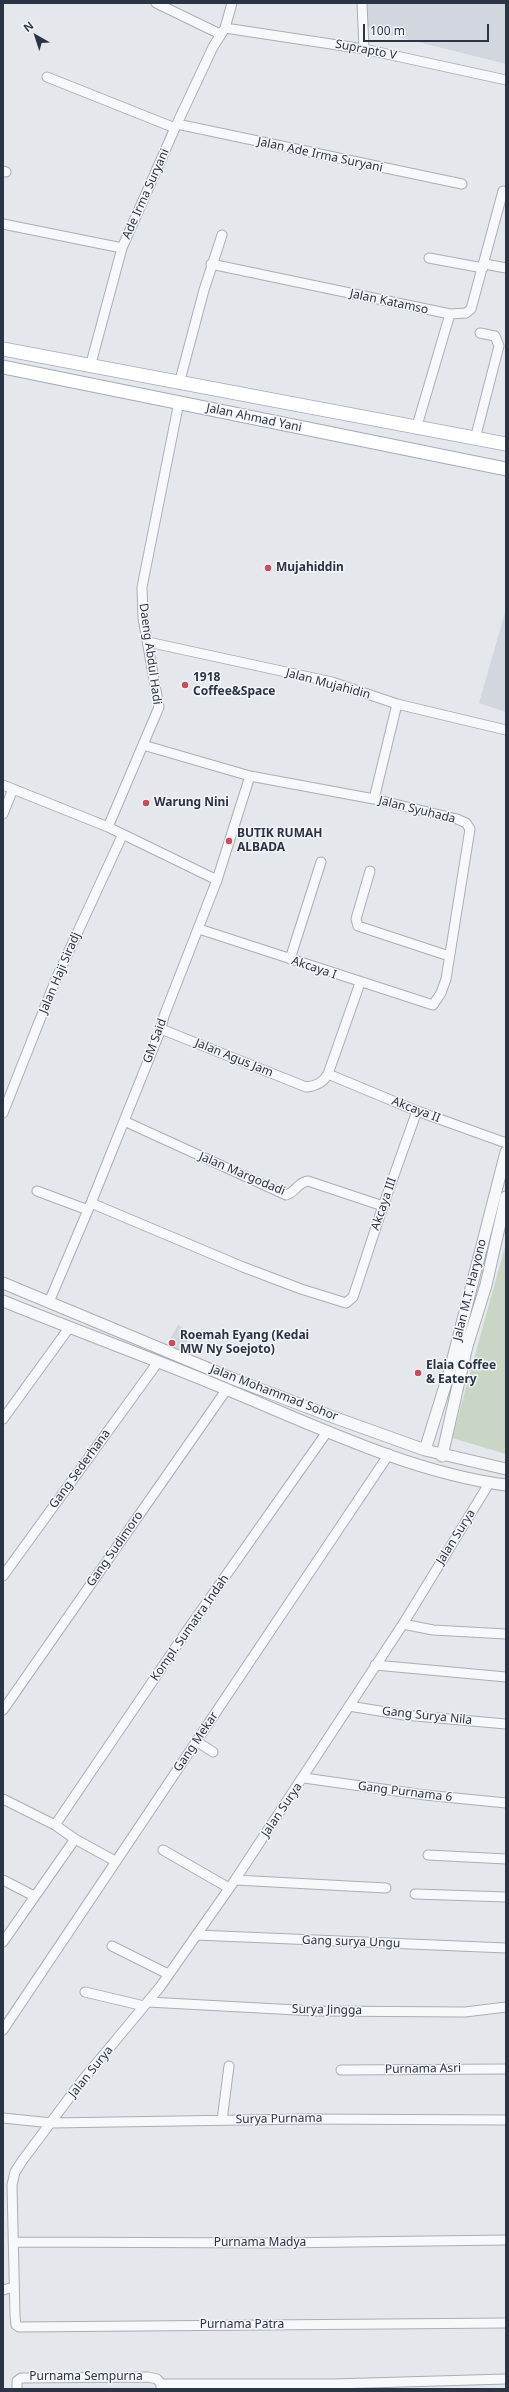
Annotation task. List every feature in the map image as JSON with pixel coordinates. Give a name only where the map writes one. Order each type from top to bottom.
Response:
[{"type":"main road","name":"Jalan Ahmad Yani","points":[[3,349],[416,429],[506,444]]},
{"type":"main road","name":"Jalan Ahmad Yani","points":[[3,367],[506,469]]},
{"type":"main road","points":[[329,434],[334,413]]},
{"type":"street","name":"Suprapto V","points":[[156,3],[222,31],[364,49],[506,80]]},
{"type":"street","name":"Ade Irma Suryani","points":[[90,367],[122,248],[176,126],[222,31],[232,3]]},
{"type":"street","points":[[362,3],[364,49]]},
{"type":"street","name":"Jalan Ade Irma Suryani","points":[[46,77],[176,126],[462,184]]},
{"type":"street","points":[[416,429],[450,314],[470,311],[484,266],[503,191]]},
{"type":"street","points":[[3,224],[122,248]]},
{"type":"street","points":[[179,384],[211,264],[222,235]]},
{"type":"street","points":[[429,258],[506,268]]},
{"type":"street","name":"Jalan Katamso","points":[[211,264],[450,314]]},
{"type":"street","points":[[476,439],[499,346],[495,336],[480,333]]},
{"type":"street","name":"Daeng Abdul Hadi","points":[[108,827],[159,707],[143,618],[142,587],[179,402]]},
{"type":"street","name":"Jalan Mujahidin","points":[[148,642],[332,682],[397,704],[506,730]]},
{"type":"street","points":[[374,799],[397,704]]},
{"type":"street","name":"Jalan Syuhada","points":[[143,745],[250,776],[374,799],[457,819],[466,823],[470,829],[449,956],[441,993],[437,1002],[430,1006]]},
{"type":"street","name":"GM Said","points":[[49,1302],[90,1207],[161,1029],[164,1016],[217,880],[250,776]]},
{"type":"street","points":[[3,785],[108,827],[122,836],[217,880]]},
{"type":"street","points":[[3,814],[13,789]]},
{"type":"street","name":"Jalan Haji Siradj","points":[[3,1114],[56,979],[122,836]]},
{"type":"street","points":[[290,959],[321,862]]},
{"type":"street","points":[[370,871],[356,919],[358,926],[449,956]]},
{"type":"street","name":"Akcaya I","points":[[199,929],[360,984],[430,1006]]},
{"type":"street","points":[[328,1074],[360,984]]},
{"type":"street","name":"Jalan Agus Jam","points":[[161,1029],[306,1087],[318,1084],[328,1074]]},
{"type":"street","name":"Akcaya II","points":[[328,1074],[417,1111],[506,1143]]},
{"type":"street","name":"Akcaya III","points":[[90,1207],[300,1289],[346,1303],[353,1297],[382,1206],[417,1111]]},
{"type":"street","name":"Jalan Margodadi","points":[[124,1121],[286,1195],[292,1193],[302,1182],[308,1180],[382,1206]]},
{"type":"street","name":"Jalan M.T. Haryono","points":[[425,1450],[450,1370],[506,1152]]},
{"type":"street","points":[[37,1191],[90,1207]]},
{"type":"street","points":[[442,1456],[461,1375],[486,1285],[506,1197]]},
{"type":"street","points":[[483,1237],[495,1240]]},
{"type":"street","name":"Jalan Mohammad Sohor","points":[[3,1283],[286,1399],[442,1456],[506,1469]]},
{"type":"street","name":"Jalan Mohammad Sohor","points":[[3,1301],[227,1389],[327,1432],[443,1471],[506,1486]]},
{"type":"street","points":[[3,1419],[69,1328]]},
{"type":"street","name":"Gang Sederhana","points":[[3,1576],[158,1362]]},
{"type":"street","points":[[450,1370],[461,1375]]},
{"type":"street","name":"Gang Sudimoro","points":[[3,1710],[227,1389]]},
{"type":"street","points":[[280,1413],[286,1399]]},
{"type":"street","name":"Kompl. Sumatra Indah","points":[[55,1825],[186,1632],[327,1432]]},
{"type":"street","name":"Gang Mekar","points":[[3,2030],[389,1454]]},
{"type":"street","name":"Jalan Surya","points":[[14,2287],[12,2185],[15,2172],[82,2082],[146,2004],[235,1880],[304,1778],[375,1665],[403,1624],[490,1482]]},
{"type":"street","points":[[403,1624],[433,1630],[506,1634]]},
{"type":"street","points":[[375,1665],[506,1677]]},
{"type":"street","name":"Gang Surya Nila","points":[[349,1706],[404,1715],[506,1724]]},
{"type":"street","points":[[196,1741],[213,1752]]},
{"type":"street","name":"Gang Purnama 6","points":[[304,1778],[425,1795],[506,1803]]},
{"type":"street","points":[[3,1799],[55,1825],[75,1839],[115,1861]]},
{"type":"street","points":[[3,1942],[75,1839]]},
{"type":"street","points":[[163,1850],[229,1888]]},
{"type":"street","points":[[428,1855],[506,1859]]},
{"type":"street","points":[[3,1880],[34,1896]]},
{"type":"street","points":[[235,1880],[386,1888]]},
{"type":"street","points":[[415,1894],[506,1897]]},
{"type":"street","name":"Gang surya Ungu","points":[[196,1935],[506,1948]]},
{"type":"street","points":[[112,1946],[168,1974]]},
{"type":"street","name":"Surya Jingga","points":[[85,1992],[146,2004],[314,2011],[465,2012],[506,2007]]},
{"type":"street","points":[[222,2120],[228,2066]]},
{"type":"street","name":"Purnama Asri","points":[[341,2070],[506,2069]]},
{"type":"street","name":"Surya Purnama","points":[[3,2118],[52,2123],[222,2120],[506,2120]]},
{"type":"street","name":"Purnama Madya","points":[[14,2242],[276,2243],[506,2240]]},
{"type":"street","points":[[3,2290],[14,2287]]},
{"type":"street","name":"Purnama Patra","points":[[14,2287],[16,2325],[19,2327],[506,2323]]},
{"type":"street","name":"Purnama Sempurna","points":[[17,2389],[17,2381],[20,2378],[148,2377],[156,2378],[161,2386],[506,2380]]},
{"type":"shaded area","points":[[366,3],[506,3],[506,64],[366,29]]},
{"type":"shaded area","points":[[506,609],[506,712],[479,703]]},
{"type":"shaded area","points":[[178,1325],[192,1333],[179,1356],[165,1348]]},
{"type":"green space","points":[[506,1243],[506,1454],[452,1438]]},
{"type":"place","name":"Mujahiddin","points":[[268,568]]},
{"type":"place","name":"1918 Coffee&Space","points":[[185,685]]},
{"type":"place","name":"Warung Nini","points":[[146,803]]},
{"type":"place","name":"BUTIK RUMAH ALBADA","points":[[229,841]]},
{"type":"place","name":"Roemah Eyang (Kedai MW Ny Soejoto)","points":[[172,1343]]},
{"type":"place","name":"Elaia Coffee & Eatery","points":[[418,1373]]}]
